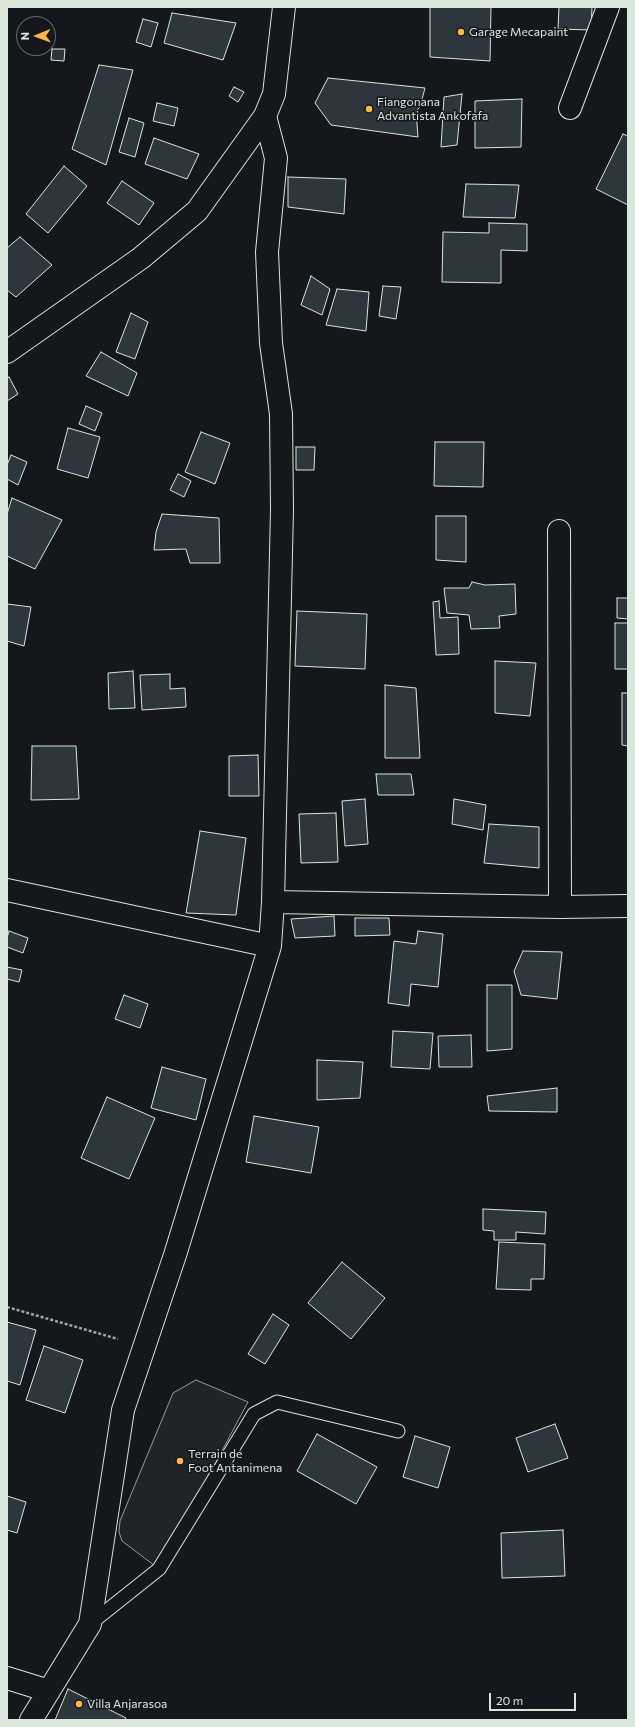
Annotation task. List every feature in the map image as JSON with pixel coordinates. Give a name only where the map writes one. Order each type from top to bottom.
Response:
[{"type":"street","points":[[7,352],[141,258],[197,211],[265,116],[274,94],[284,7]]},
{"type":"street","points":[[570,108],[608,7]]},
{"type":"street","points":[[30,1720],[90,1624],[123,1410],[175,1255],[270,946],[273,902],[282,509],[281,414],[271,343],[267,252],[276,158],[265,116]]},
{"type":"street","points":[[559,531],[560,907]]},
{"type":"street","points":[[7,890],[270,946]]},
{"type":"street","points":[[273,902],[560,907],[628,906]]},
{"type":"street","points":[[7,1678],[49,1691]]},
{"type":"lane","points":[[90,1624],[159,1569],[254,1414],[277,1402],[398,1431]]},
{"type":"path","points":[[7,1307],[144,1347]]},
{"type":"shaded area","name":"Terrain de Foot Antanimena","points":[[196,1380],[248,1402],[159,1569],[122,1541],[119,1532],[120,1521],[173,1393]]},
{"type":"building","name":"Garage Mecapaint","points":[[430,7],[491,7],[490,61],[430,57]]},
{"type":"building","points":[[559,7],[592,7],[591,30],[558,29]]},
{"type":"building","points":[[172,13],[236,23],[223,60],[164,43]]},
{"type":"building","points":[[143,19],[158,23],[151,47],[136,42]]},
{"type":"building","points":[[56,49],[65,49],[64,61],[51,60],[51,56],[56,56]]},
{"type":"building","points":[[99,65],[133,70],[106,165],[72,149]]},
{"type":"building","name":"Fiangonana Advantista Ankofafa","points":[[328,78],[425,88],[420,107],[416,111],[418,137],[331,125],[315,103]]},
{"type":"building","points":[[234,87],[244,92],[238,102],[229,96]]},
{"type":"building","points":[[462,94],[457,145],[441,147],[444,97]]},
{"type":"building","points":[[522,99],[521,147],[475,148],[475,101]]},
{"type":"building","points":[[157,103],[178,108],[174,126],[153,121]]},
{"type":"building","points":[[129,118],[144,123],[135,157],[119,152]]},
{"type":"building","points":[[623,134],[628,136],[628,205],[596,189]]},
{"type":"building","points":[[154,138],[199,154],[187,179],[145,164]]},
{"type":"building","points":[[64,166],[87,186],[48,233],[26,214]]},
{"type":"building","points":[[288,177],[346,179],[344,214],[288,207]]},
{"type":"building","points":[[122,181],[154,203],[139,225],[107,203]]},
{"type":"building","points":[[466,184],[519,185],[515,218],[463,217]]},
{"type":"building","points":[[489,223],[527,224],[527,251],[501,250],[501,283],[442,282],[443,232],[489,233]]},
{"type":"building","points":[[20,237],[52,265],[16,297],[7,290],[7,248]]},
{"type":"building","points":[[311,276],[330,289],[322,315],[301,305]]},
{"type":"building","points":[[383,286],[401,287],[396,319],[379,316]]},
{"type":"building","points":[[337,289],[369,292],[366,331],[326,325]]},
{"type":"building","points":[[131,313],[148,322],[135,359],[116,352]]},
{"type":"building","points":[[101,352],[137,373],[128,396],[86,376]]},
{"type":"building","points":[[9,377],[18,394],[7,401],[7,379]]},
{"type":"building","points":[[86,406],[102,413],[95,431],[79,424]]},
{"type":"building","points":[[68,428],[100,437],[88,478],[57,469]]},
{"type":"building","points":[[201,432],[230,443],[215,484],[185,472]]},
{"type":"building","points":[[435,442],[484,442],[483,487],[434,486]]},
{"type":"building","points":[[296,447],[315,447],[314,470],[296,470]]},
{"type":"building","points":[[11,455],[27,462],[18,485],[7,479],[7,465]]},
{"type":"building","points":[[178,474],[191,481],[184,497],[170,490]]},
{"type":"building","points":[[12,498],[62,520],[35,569],[7,556],[7,514]]},
{"type":"building","points":[[162,514],[219,518],[220,563],[190,563],[186,549],[154,550],[156,532]]},
{"type":"building","points":[[436,516],[466,516],[466,562],[436,560]]},
{"type":"building","points":[[472,582],[485,585],[515,584],[516,614],[499,616],[500,628],[471,629],[469,615],[447,613],[444,588],[469,588]]},
{"type":"building","points":[[617,598],[628,598],[628,619],[617,618]]},
{"type":"building","points":[[439,601],[440,618],[458,617],[459,654],[436,655],[433,602]]},
{"type":"building","points":[[7,604],[31,607],[24,646],[7,641]]},
{"type":"building","points":[[297,611],[367,614],[365,669],[295,666]]},
{"type":"building","points":[[615,623],[628,623],[628,669],[615,669]]},
{"type":"building","points":[[495,661],[536,663],[530,716],[495,713]]},
{"type":"building","points":[[133,671],[135,708],[109,709],[108,673]]},
{"type":"building","points":[[170,674],[170,689],[185,688],[186,707],[142,710],[140,675]]},
{"type":"building","points":[[385,685],[416,688],[420,758],[385,758]]},
{"type":"building","points":[[622,693],[628,693],[628,746],[622,745]]},
{"type":"building","points":[[32,746],[76,746],[79,799],[31,800]]},
{"type":"building","points":[[258,755],[259,796],[229,796],[229,756]]},
{"type":"building","points":[[376,774],[411,774],[414,795],[378,795]]},
{"type":"building","points":[[365,799],[368,844],[345,846],[342,801]]},
{"type":"building","points":[[454,799],[486,805],[483,830],[452,824]]},
{"type":"building","points":[[336,813],[338,862],[301,863],[299,814]]},
{"type":"building","points":[[489,824],[539,827],[539,868],[484,863]]},
{"type":"building","points":[[200,831],[246,838],[236,915],[186,913]]},
{"type":"building","points":[[334,916],[335,936],[295,938],[291,919]]},
{"type":"building","points":[[355,918],[389,918],[390,935],[355,936]]},
{"type":"building","points":[[9,931],[28,938],[23,953],[7,947]]},
{"type":"building","points":[[418,931],[443,934],[438,987],[411,984],[409,1006],[388,1003],[394,941],[416,944]]},
{"type":"building","points":[[523,951],[562,952],[557,999],[521,995],[514,971]]},
{"type":"building","points":[[7,967],[22,970],[19,982],[7,979]]},
{"type":"building","points":[[487,985],[512,985],[512,1049],[487,1051]]},
{"type":"building","points":[[124,995],[148,1004],[140,1028],[115,1019]]},
{"type":"building","points":[[393,1031],[433,1033],[430,1069],[391,1067]]},
{"type":"building","points":[[471,1035],[472,1067],[439,1067],[438,1036]]},
{"type":"building","points":[[317,1060],[363,1062],[360,1098],[317,1100]]},
{"type":"building","points":[[162,1067],[206,1079],[196,1120],[151,1108]]},
{"type":"building","points":[[557,1088],[557,1112],[489,1111],[487,1096]]},
{"type":"building","points":[[107,1097],[155,1118],[129,1179],[81,1158]]},
{"type":"building","points":[[254,1116],[319,1127],[311,1173],[246,1162]]},
{"type":"building","points":[[483,1209],[546,1212],[545,1234],[516,1232],[516,1240],[494,1240],[494,1231],[483,1230]]},
{"type":"building","points":[[499,1242],[545,1244],[544,1279],[531,1279],[531,1290],[496,1289]]},
{"type":"building","points":[[342,1262],[385,1298],[351,1339],[308,1303]]},
{"type":"building","points":[[273,1314],[289,1325],[265,1364],[248,1354]]},
{"type":"building","points":[[7,1322],[36,1330],[20,1385],[7,1381]]},
{"type":"building","points":[[44,1346],[83,1360],[65,1413],[26,1400]]},
{"type":"building","points":[[555,1424],[568,1458],[528,1472],[516,1438]]},
{"type":"building","points":[[317,1434],[377,1467],[356,1504],[297,1471]]},
{"type":"building","points":[[415,1436],[450,1447],[438,1488],[403,1477]]},
{"type":"building","points":[[7,1496],[26,1502],[17,1533],[7,1530]]},
{"type":"building","points":[[563,1530],[565,1576],[502,1578],[501,1533]]},
{"type":"building","name":"Villa Anjarasoa","points":[[68,1689],[126,1718],[125,1720],[55,1720]]},
{"type":"place","name":"Garage Mecapaint","points":[[461,32]]},
{"type":"place","name":"Fiangonana Advantista Ankofafa","points":[[369,109]]},
{"type":"place","name":"Terrain de Foot Antanimena","points":[[180,1461]]},
{"type":"place","name":"Villa Anjarasoa","points":[[79,1704]]}]
